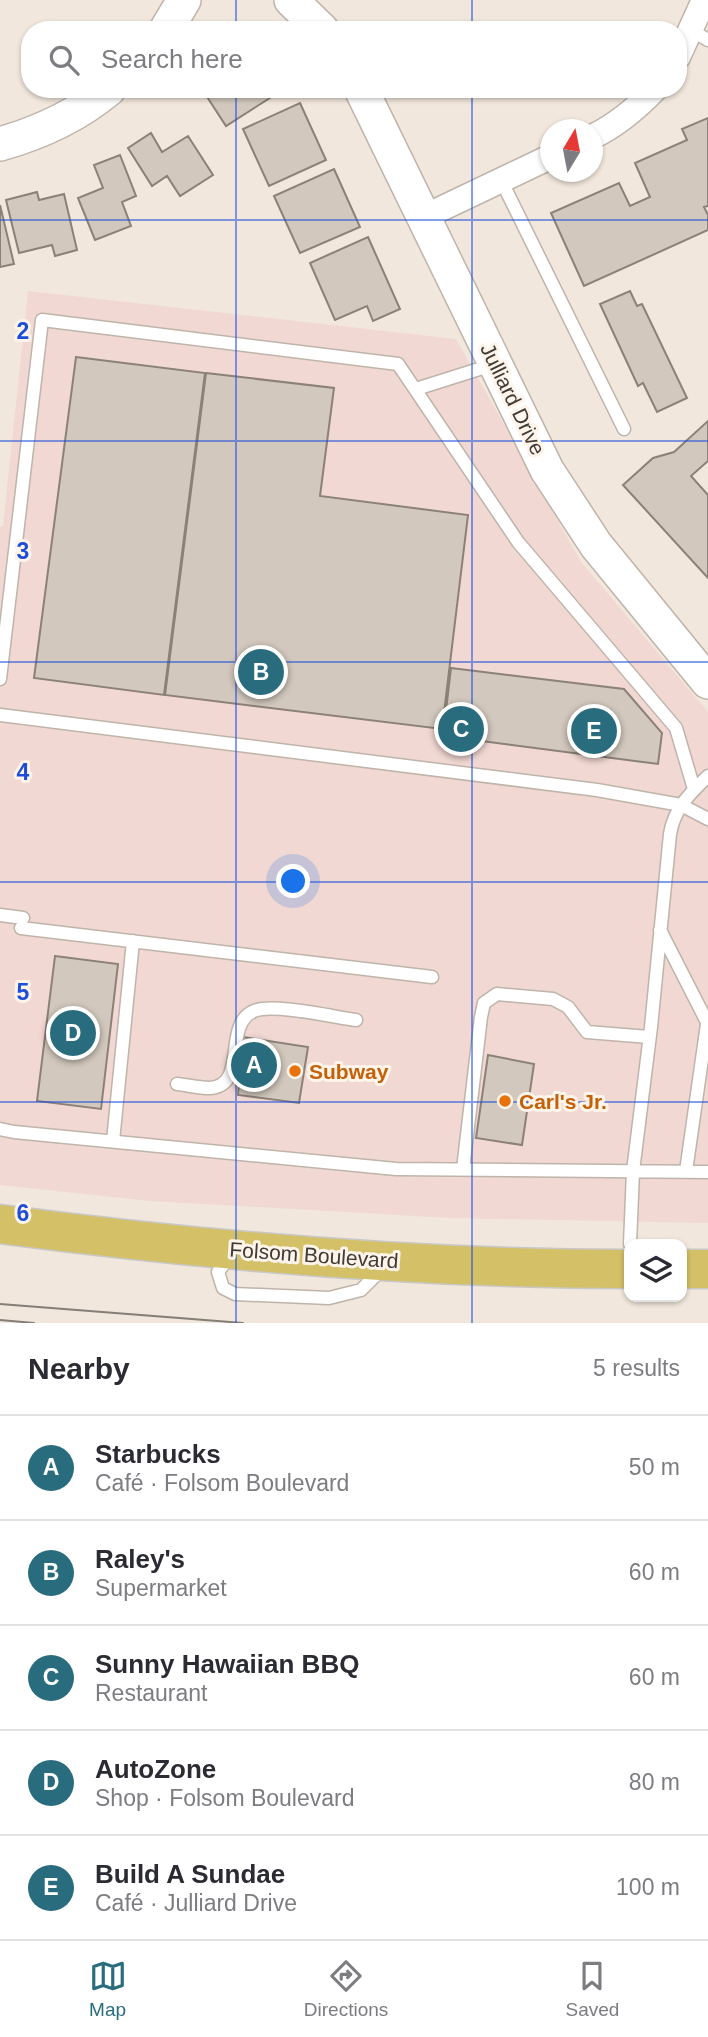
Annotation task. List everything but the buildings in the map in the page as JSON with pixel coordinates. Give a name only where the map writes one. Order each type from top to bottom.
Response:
[{"type":"main road","name":"Folsom Boulevard","points":[[0,1224],[261,1252],[391,1261],[558,1269],[624,1259]]},
{"type":"main road","points":[[687,1269],[708,1269]]},
{"type":"street","points":[[171,21],[184,0]]},
{"type":"street","points":[[291,0],[313,21]]},
{"type":"street","points":[[687,48],[700,35],[704,0]]},
{"type":"street","points":[[0,144],[65,119],[96,98]]},
{"type":"street","name":"Julliard Drive","points":[[366,98],[547,470],[596,545],[708,682]]},
{"type":"street","points":[[603,132],[636,109],[646,98]]},
{"type":"street","points":[[424,217],[540,162]]},
{"type":"lane","points":[[501,180],[624,429]]},
{"type":"lane","points":[[0,679],[42,320],[398,364],[518,542],[676,728],[694,789]]},
{"type":"lane","points":[[416,389],[495,363]]},
{"type":"lane","points":[[0,715],[597,790],[681,805],[708,819]]},
{"type":"lane","points":[[630,1239],[633,1171],[671,824],[681,805],[708,776]]},
{"type":"lane","points":[[0,915],[22,923],[133,941],[432,977]]},
{"type":"lane","points":[[660,930],[708,1024],[686,1171]]},
{"type":"lane","points":[[113,1141],[133,941]]},
{"type":"lane","points":[[463,1169],[484,1003],[497,994],[553,999],[568,1007],[587,1032],[649,1037]]},
{"type":"lane","points":[[177,1084],[211,1088],[222,1084],[232,1073],[238,1030],[243,1020],[254,1011],[275,1009],[356,1020]]},
{"type":"lane","points":[[0,1129],[396,1169],[708,1171]]},
{"type":"lane","points":[[261,1252],[229,1257],[218,1272],[223,1288],[235,1294],[329,1298],[361,1290],[391,1261]]},
{"type":"shaded area","points":[[28,291],[456,339],[581,562],[708,712],[708,1223],[451,1218],[150,1201],[0,1185],[0,527],[3,526]]},
{"type":"tram line","points":[[0,1304],[243,1323]]},
{"type":"tram line","points":[[0,1320],[34,1323]]},
{"type":"place","name":"Raley's","points":[[261,672]]},
{"type":"place","name":"Sunny Hawaiian BBQ","points":[[461,729]]},
{"type":"place","name":"Build A Sundae","points":[[594,731]]},
{"type":"place","name":"AutoZone","points":[[73,1033]]},
{"type":"place","name":"Starbucks","points":[[254,1065]]},
{"type":"place","name":"Subway","points":[[295,1071]]},
{"type":"place","name":"Carl's Jr.","points":[[505,1101]]}]
